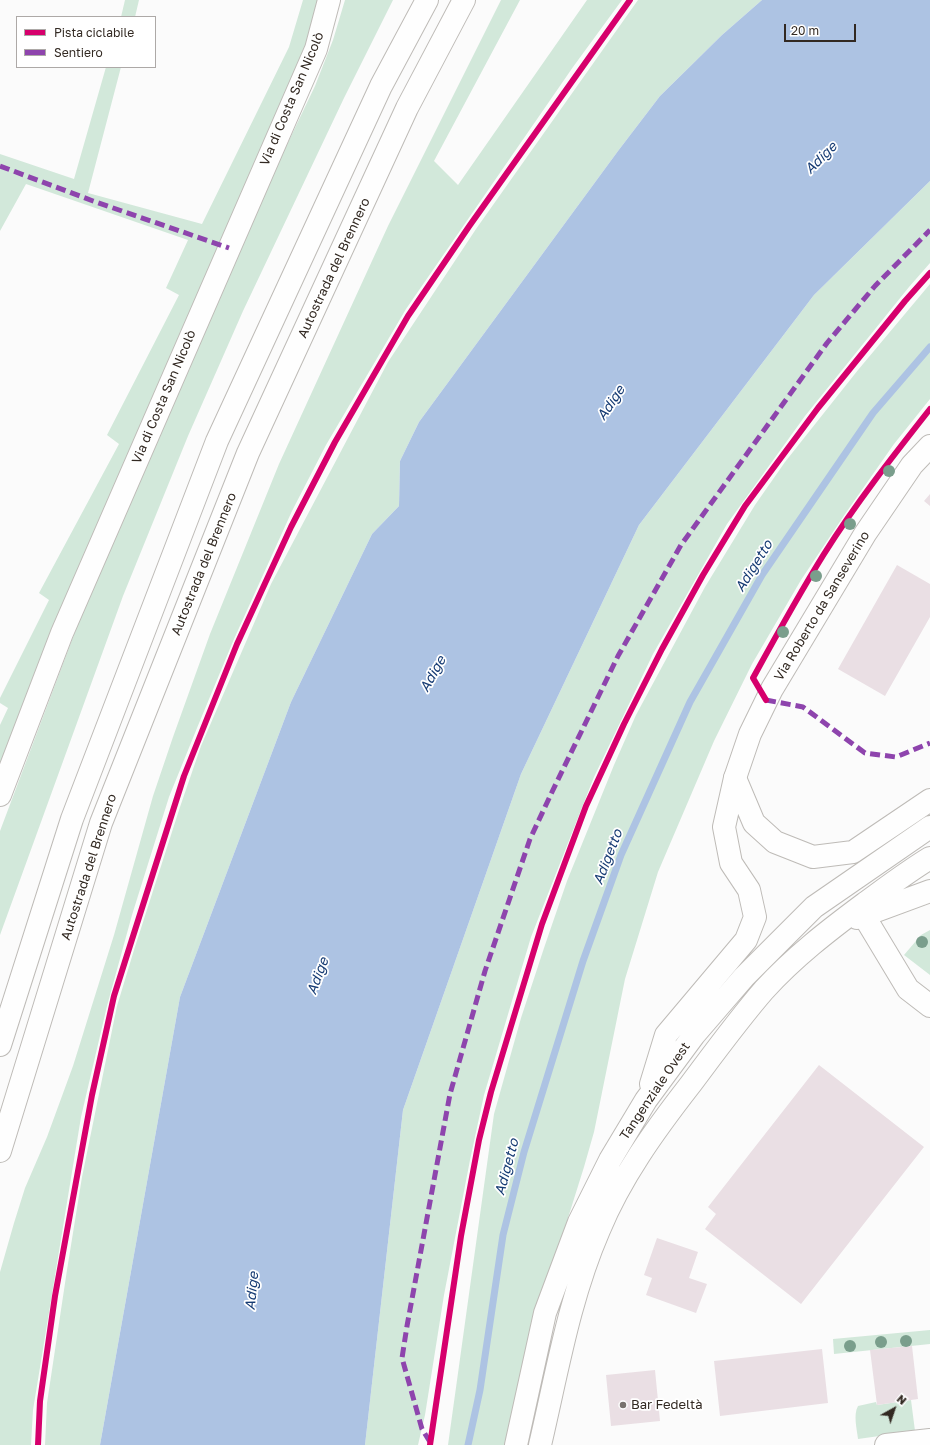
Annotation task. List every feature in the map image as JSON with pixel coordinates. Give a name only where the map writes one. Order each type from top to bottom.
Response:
[{"type":"main road","name":"Via di Costa San Nicolò","points":[[0,795],[62,633],[316,49],[330,0]]},
{"type":"main road","points":[[0,1044],[72,819],[217,441],[381,86],[427,0]]},
{"type":"main road","name":"Autostrada del Brennero","points":[[0,1151],[101,823],[245,461],[407,108],[464,0]]},
{"type":"main road","name":"Via Roberto da Sanseverino","points":[[646,1100],[666,1034],[746,940],[755,917],[749,890],[731,863],[724,827],[735,778],[750,734],[772,689],[865,534],[912,465],[930,446]]},
{"type":"main road","points":[[735,778],[754,823],[775,842],[813,857],[853,852],[930,800]]},
{"type":"main road","name":"Tangenziale Ovest","points":[[516,1445],[545,1314],[577,1229],[610,1160],[646,1100],[694,1035],[744,977],[814,907],[930,827]]},
{"type":"main road","name":"Tangenziale Ovest","points":[[540,1445],[568,1322],[584,1268],[599,1229],[630,1169],[666,1116],[764,990],[797,957],[833,927],[911,870],[930,858]]},
{"type":"main road","points":[[833,927],[930,891]]},
{"type":"main road","points":[[864,916],[908,989],[930,1006]]},
{"type":"main road","points":[[886,1445],[930,1440]]},
{"type":"green space","points":[[125,0],[139,0],[135,16],[121,16]]},
{"type":"green space","points":[[303,0],[323,0],[315,27],[0,779],[0,725],[8,708],[0,703],[0,698],[49,600],[39,593],[119,444],[107,435],[179,295],[166,288],[188,240],[26,184],[0,231],[0,154],[74,179],[106,68],[121,68],[88,193],[202,224],[289,47]]},
{"type":"green space","points":[[345,0],[393,0],[344,98],[243,311],[188,436],[123,596],[0,935],[0,831],[87,600],[262,197],[315,86],[333,40]]},
{"type":"green space","points":[[501,0],[520,0],[434,161],[458,185],[587,0],[622,0],[573,67],[406,309],[326,445],[292,511],[234,639],[169,797],[132,915],[107,1006],[81,1117],[33,1410],[31,1445],[0,1445],[0,1272],[25,1188],[47,1137],[73,1066],[114,935],[153,796],[173,737],[210,634],[279,464],[388,226]]},
{"type":"green space","points":[[638,0],[762,0],[722,35],[660,96],[419,422],[400,461],[399,506],[372,534],[291,702],[180,997],[100,1445],[45,1445],[47,1403],[82,1177],[117,1006],[180,807],[201,746],[271,584],[388,362],[476,229]]},
{"type":"green space","points":[[930,181],[930,263],[805,416],[727,524],[653,654],[594,777],[531,937],[484,1095],[444,1295],[425,1415],[418,1445],[365,1445],[403,1110],[521,774],[639,525],[814,295]]},
{"type":"green space","points":[[930,284],[930,399],[894,444],[845,514],[801,580],[752,664],[714,741],[658,872],[625,979],[594,1132],[523,1361],[507,1445],[448,1445],[494,1114],[521,1018],[567,881],[614,765],[636,715],[705,587],[755,505],[785,462],[858,370]]},
{"type":"green space","points":[[930,930],[930,975],[904,955],[921,935]]},
{"type":"green space","points":[[930,1330],[930,1344],[834,1354],[833,1339]]},
{"type":"green space","points":[[911,1400],[915,1431],[858,1439],[856,1418],[858,1406],[876,1402],[877,1405]]},
{"type":"water","name":"Adige","points":[[762,0],[930,0],[930,181],[814,295],[639,525],[521,774],[403,1110],[365,1445],[100,1445],[180,997],[291,702],[372,534],[399,506],[400,461],[419,422],[660,96],[722,35]]},
{"type":"building","points":[[930,494],[930,506],[924,501]]},
{"type":"building","points":[[897,565],[930,584],[930,617],[885,696],[838,669]]},
{"type":"building","points":[[819,1065],[924,1147],[801,1304],[705,1229],[716,1214],[708,1207]]},
{"type":"building","points":[[657,1238],[698,1252],[689,1278],[707,1284],[696,1313],[646,1295],[652,1278],[644,1275]]},
{"type":"building","points":[[912,1346],[918,1399],[877,1405],[870,1350]]},
{"type":"building","points":[[822,1349],[828,1403],[720,1416],[714,1361]]},
{"type":"building","points":[[655,1370],[660,1421],[611,1426],[606,1375]]},
{"type":"waterway","name":"Adigetto","points":[[468,1445],[480,1390],[503,1235],[524,1152],[583,961],[621,855],[690,702],[762,575],[873,413],[930,347]]},
{"type":"marked path","points":[[0,166],[93,201],[229,248]]},
{"type":"marked path","points":[[430,1442],[422,1429],[402,1358],[407,1326],[450,1094],[485,971],[530,839],[618,656],[681,545],[827,343],[875,286],[930,230]]},
{"type":"marked path","points":[[766,700],[803,707],[865,753],[896,757],[930,743]]},
{"type":"cycle path","points":[[38,1445],[40,1401],[55,1296],[92,1095],[114,996],[184,776],[237,644],[291,527],[335,442],[408,316],[470,225],[630,0]]},
{"type":"cycle path","points":[[430,1445],[461,1236],[479,1140],[491,1092],[542,924],[586,806],[624,724],[662,649],[703,575],[745,506],[818,408],[905,301],[930,273]]},
{"type":"cycle path","points":[[766,700],[753,678],[788,615],[824,554],[849,516],[930,409]]},
{"type":"place","name":"Bar Fedeltà","points":[[623,1405]]}]
